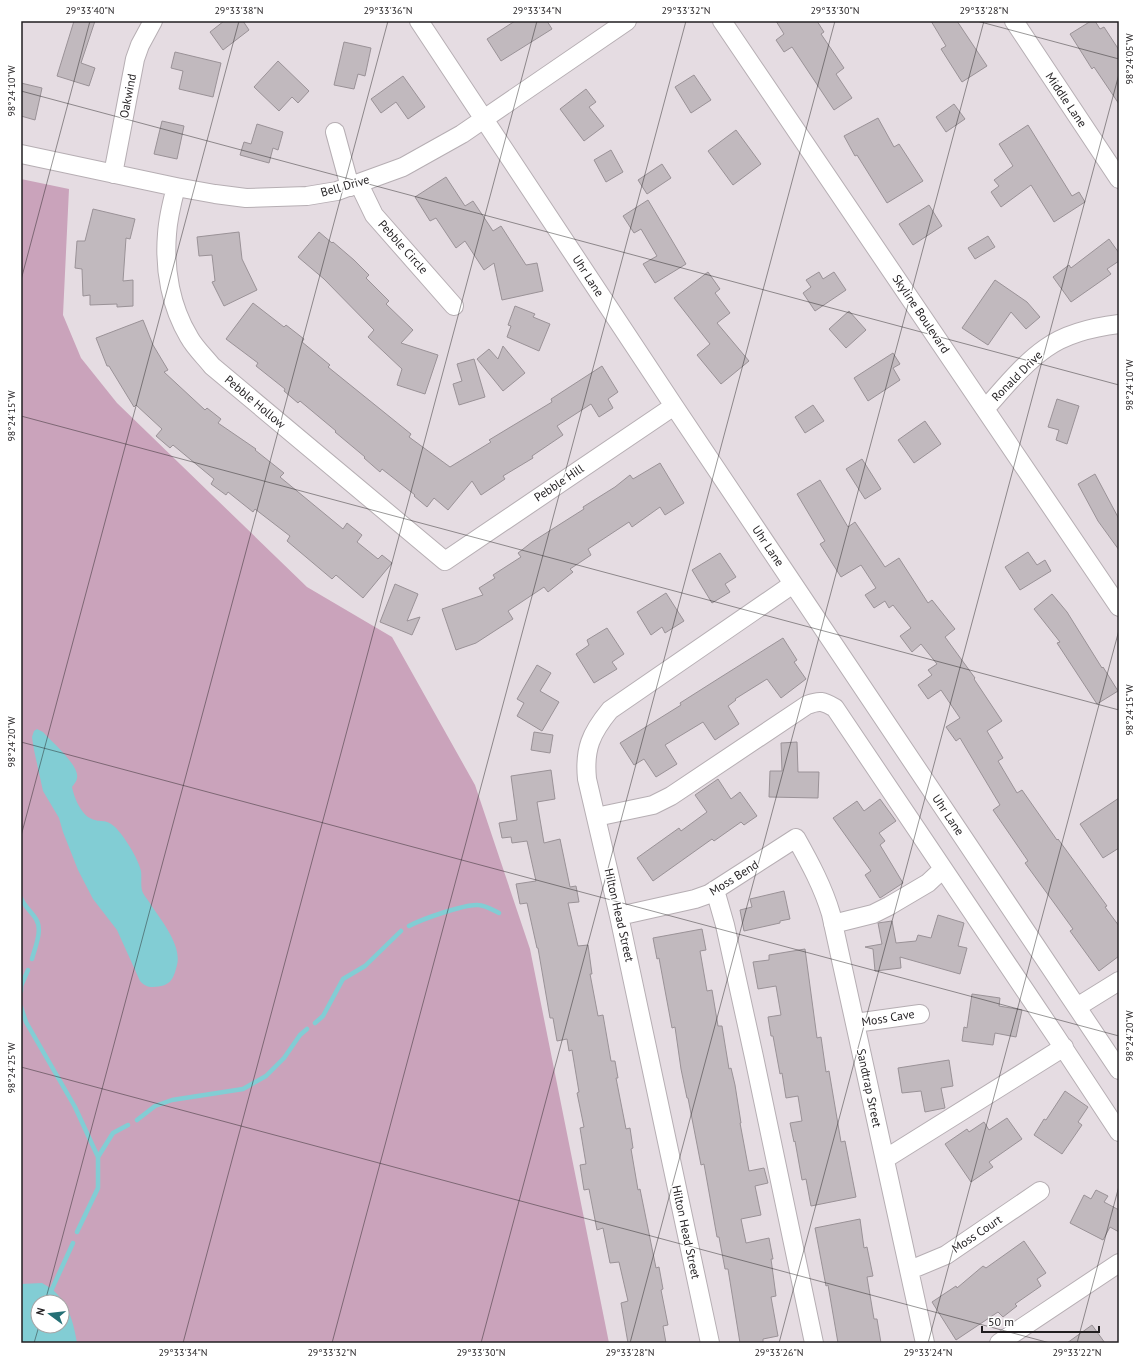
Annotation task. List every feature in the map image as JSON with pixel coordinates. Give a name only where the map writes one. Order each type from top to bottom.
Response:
[{"type":"street","name":"Oakwind","points":[[113,174],[135,59],[140,44],[153,21]]},
{"type":"street","name":"Uhr Lane","points":[[419,21],[674,406],[1119,1070]]},
{"type":"street","name":"Bell Drive","points":[[21,154],[215,194],[246,198],[307,196],[355,185],[404,167],[462,134],[627,21]]},
{"type":"street","name":"Skyline Boulevard","points":[[722,21],[1119,607]]},
{"type":"street","name":"Middle Lane","points":[[1014,21],[1119,179]]},
{"type":"street","name":"Pebble Circle","points":[[336,132],[355,185],[374,215],[454,306]]},
{"type":"street","name":"Pebble Hollow","points":[[176,187],[167,235],[167,265],[171,293],[176,309],[190,338],[212,366],[445,561]]},
{"type":"street","name":"Ronald Drive","points":[[985,409],[1027,364],[1046,347],[1069,335],[1101,326],[1119,324]]},
{"type":"street","name":"Pebble Hill","points":[[445,561],[674,406]]},
{"type":"street","name":"Hilton Head Street","points":[[710,1343],[619,916],[587,779],[586,766],[589,746],[597,726],[610,710],[793,584]]},
{"type":"street","points":[[596,817],[653,805],[671,796],[807,705],[818,701],[827,703],[835,708],[1064,1047],[1119,1132]]},
{"type":"street","name":"Moss Bend","points":[[619,916],[695,899],[709,894],[796,838]]},
{"type":"street","name":"Sandtrap Street","points":[[796,838],[812,866],[826,896],[926,1343]]},
{"type":"street","points":[[833,924],[873,914],[884,909],[928,883],[943,869]]},
{"type":"street","points":[[714,890],[725,925],[814,1343]]},
{"type":"street","points":[[1077,1007],[1119,982]]},
{"type":"street","name":"Moss Cave","points":[[855,1023],[920,1014]]},
{"type":"street","points":[[885,1159],[1064,1047]]},
{"type":"street","name":"Moss Court","points":[[910,1270],[946,1255],[1040,1191]]},
{"type":"street","points":[[1000,1343],[1119,1263]]},
{"type":"shaded area","points":[[21,179],[69,189],[63,315],[81,358],[117,403],[307,587],[392,637],[475,785],[530,949],[609,1343],[21,1343]]},
{"type":"water","points":[[37,729],[43,732],[58,747],[74,767],[77,773],[77,778],[72,787],[74,796],[81,810],[92,819],[112,824],[119,831],[134,854],[141,871],[143,893],[170,934],[177,950],[178,958],[176,970],[172,979],[167,984],[151,987],[146,986],[140,981],[117,930],[93,899],[78,870],[59,818],[43,791],[32,737],[34,731]]},
{"type":"water","points":[[42,1283],[57,1294],[30,1294],[30,1334],[70,1334],[70,1316],[77,1343],[21,1343],[21,1284]]},
{"type":"building","points":[[74,21],[95,21],[81,63],[95,68],[89,86],[57,76]]},
{"type":"building","points":[[224,21],[243,21],[249,30],[223,50],[210,32]]},
{"type":"building","points":[[515,21],[547,21],[552,29],[501,61],[487,39]]},
{"type":"building","points":[[776,21],[817,21],[824,32],[821,34],[844,68],[836,74],[852,98],[834,110],[792,47],[784,52],[776,40],[784,34]]},
{"type":"building","points":[[931,21],[957,21],[987,66],[962,82],[941,49],[946,46]]},
{"type":"building","points":[[1091,21],[1095,21],[1100,29],[1104,27],[1119,50],[1119,104],[1094,67],[1092,69],[1070,34]]},
{"type":"building","points":[[344,42],[371,48],[365,76],[358,74],[354,89],[334,85]]},
{"type":"building","points":[[175,52],[221,63],[213,97],[179,89],[183,71],[171,68]]},
{"type":"building","points":[[278,61],[309,91],[298,103],[292,97],[279,111],[254,87]]},
{"type":"building","points":[[694,75],[711,100],[691,113],[675,87]]},
{"type":"building","points":[[403,76],[425,107],[408,119],[396,102],[381,113],[371,99]]},
{"type":"building","points":[[21,83],[42,88],[35,120],[21,116]]},
{"type":"building","points":[[586,89],[596,102],[589,107],[604,126],[584,141],[560,109]]},
{"type":"building","points":[[954,104],[965,119],[946,132],[936,117]]},
{"type":"building","points":[[878,118],[894,147],[899,144],[923,181],[887,203],[857,155],[855,156],[844,136]]},
{"type":"building","points":[[162,121],[184,126],[177,159],[154,154]]},
{"type":"building","points":[[257,124],[283,132],[278,150],[273,148],[269,163],[240,155],[244,142],[251,144]]},
{"type":"building","points":[[1028,125],[1072,196],[1079,192],[1085,202],[1054,222],[1031,185],[1001,207],[991,192],[999,186],[994,180],[1013,166],[999,144]]},
{"type":"building","points":[[736,130],[761,164],[733,185],[708,151]]},
{"type":"building","points":[[611,150],[623,172],[606,182],[594,160]]},
{"type":"building","points":[[662,164],[671,178],[647,194],[638,180]]},
{"type":"building","points":[[446,177],[465,206],[473,201],[493,231],[501,226],[526,265],[537,263],[543,291],[502,300],[494,263],[484,270],[465,241],[456,248],[436,218],[430,221],[415,197]]},
{"type":"building","points":[[648,200],[686,264],[655,283],[643,264],[657,256],[641,229],[634,233],[623,216]]},
{"type":"building","points":[[929,205],[942,226],[913,245],[899,224]]},
{"type":"building","points":[[93,209],[135,219],[130,239],[126,238],[123,281],[133,280],[133,306],[117,307],[117,304],[90,305],[90,295],[83,296],[82,269],[75,268],[77,241],[85,241]]},
{"type":"building","points":[[239,232],[242,259],[257,290],[224,306],[212,282],[215,281],[212,255],[199,256],[197,237]]},
{"type":"building","points":[[319,232],[354,260],[369,275],[366,278],[389,301],[386,304],[413,330],[401,343],[438,355],[425,394],[397,385],[402,369],[368,337],[374,330],[324,279],[298,257]]},
{"type":"building","points":[[988,236],[995,247],[975,259],[968,248]]},
{"type":"building","points":[[1109,239],[1119,253],[1119,261],[1107,269],[1111,274],[1071,302],[1053,277],[1069,265],[1071,268]]},
{"type":"building","points":[[708,272],[720,289],[715,293],[730,313],[717,323],[749,361],[721,384],[697,355],[710,344],[674,298]]},
{"type":"building","points":[[819,272],[823,279],[834,272],[846,290],[815,311],[803,293],[811,287],[806,280]]},
{"type":"building","points":[[995,280],[1027,302],[1040,317],[1026,329],[1011,312],[988,345],[962,328]]},
{"type":"building","points":[[253,303],[284,327],[286,325],[304,339],[302,342],[330,365],[328,367],[411,434],[409,437],[450,467],[491,442],[489,440],[552,402],[551,399],[602,366],[618,392],[608,399],[613,408],[599,417],[591,404],[557,426],[563,435],[532,456],[533,458],[503,476],[505,479],[481,495],[472,481],[448,510],[434,498],[427,507],[414,496],[415,495],[382,469],[380,472],[364,458],[365,457],[335,432],[336,431],[300,401],[298,403],[284,391],[285,389],[256,366],[258,363],[226,339]]},
{"type":"building","points":[[515,306],[535,314],[533,317],[550,324],[539,351],[507,337],[511,326],[508,325]]},
{"type":"building","points":[[849,311],[866,330],[846,348],[829,329]]},
{"type":"building","points":[[143,320],[153,345],[168,370],[164,372],[205,410],[207,408],[221,419],[218,423],[256,449],[255,450],[284,473],[280,477],[343,529],[347,523],[362,535],[357,542],[378,559],[382,555],[392,563],[363,598],[336,575],[332,579],[287,541],[290,536],[255,509],[253,512],[228,492],[226,495],[211,484],[214,479],[173,445],[170,448],[156,436],[162,429],[136,405],[134,407],[109,366],[107,366],[96,338]]},
{"type":"building","points":[[503,346],[525,373],[503,391],[477,359],[489,349],[498,359]]},
{"type":"building","points":[[893,353],[900,364],[893,368],[900,380],[868,401],[854,378]]},
{"type":"building","points":[[474,359],[485,397],[459,405],[453,384],[462,381],[457,364]]},
{"type":"building","points":[[1057,399],[1079,406],[1067,444],[1056,440],[1059,430],[1048,427]]},
{"type":"building","points":[[813,405],[824,421],[805,433],[795,417]]},
{"type":"building","points":[[925,421],[941,444],[914,463],[898,440]]},
{"type":"building","points":[[862,459],[881,489],[865,499],[846,469]]},
{"type":"building","points":[[660,463],[684,503],[665,515],[660,507],[632,527],[629,522],[588,549],[591,555],[570,569],[573,572],[548,592],[544,587],[508,611],[513,619],[476,643],[456,650],[442,609],[483,595],[479,588],[495,578],[493,575],[521,557],[518,553],[532,542],[584,509],[583,507],[615,487],[630,475],[633,479]]},
{"type":"building","points":[[1095,474],[1119,519],[1119,550],[1098,521],[1078,484]]},
{"type":"building","points":[[820,480],[848,527],[855,522],[885,567],[899,558],[928,603],[932,600],[955,629],[945,637],[975,678],[974,679],[1002,721],[987,731],[1003,758],[998,761],[1017,793],[1022,790],[1057,840],[1058,839],[1107,906],[1105,907],[1119,926],[1119,956],[1099,971],[1070,931],[1073,929],[1025,863],[1028,861],[993,810],[1000,805],[960,738],[956,741],[946,727],[960,718],[941,690],[928,699],[918,685],[932,675],[928,670],[937,664],[921,644],[912,652],[900,636],[911,628],[893,605],[889,608],[885,601],[874,608],[865,595],[876,588],[861,565],[841,577],[820,544],[825,541],[797,494]]},
{"type":"building","points":[[1028,552],[1037,565],[1045,560],[1051,571],[1020,590],[1005,567]]},
{"type":"building","points":[[720,553],[736,577],[725,584],[730,592],[712,603],[692,570]]},
{"type":"building","points":[[395,584],[418,594],[407,621],[420,617],[412,635],[380,622]]},
{"type":"building","points":[[666,593],[684,621],[665,633],[662,627],[651,635],[637,612]]},
{"type":"building","points":[[1052,594],[1067,612],[1118,691],[1097,704],[1057,643],[1060,642],[1034,609]]},
{"type":"building","points":[[607,628],[624,654],[612,662],[617,669],[594,683],[576,654],[589,645],[587,640]]},
{"type":"building","points":[[783,638],[797,660],[794,662],[806,679],[781,698],[767,679],[735,699],[736,700],[728,706],[739,724],[715,740],[703,722],[665,745],[677,764],[656,777],[644,759],[634,765],[620,743]]},
{"type":"building","points":[[537,665],[551,673],[540,691],[559,702],[542,731],[517,716],[524,703],[517,699]]},
{"type":"building","points":[[534,732],[553,735],[550,753],[531,750]]},
{"type":"building","points":[[797,742],[798,772],[819,772],[818,798],[769,797],[770,771],[782,771],[781,743]]},
{"type":"building","points":[[551,770],[555,799],[537,802],[544,843],[560,839],[570,887],[576,886],[579,902],[568,903],[578,946],[588,945],[592,974],[590,974],[598,1016],[603,1015],[611,1061],[615,1061],[618,1078],[616,1078],[626,1129],[630,1128],[633,1148],[631,1149],[638,1190],[640,1189],[656,1268],[659,1267],[663,1289],[661,1290],[668,1325],[663,1326],[666,1343],[628,1343],[621,1303],[628,1301],[619,1262],[610,1263],[603,1228],[597,1230],[589,1189],[584,1190],[580,1165],[586,1164],[580,1128],[584,1127],[577,1093],[579,1092],[572,1050],[569,1051],[567,1039],[557,1041],[553,1018],[550,1018],[538,948],[527,903],[520,904],[516,884],[536,881],[527,841],[512,843],[511,837],[502,838],[499,823],[517,820],[511,776]]},
{"type":"building","points":[[718,779],[731,799],[740,792],[757,816],[744,825],[741,822],[714,841],[712,839],[653,881],[637,858],[679,828],[681,831],[707,812],[695,795]]},
{"type":"building","points":[[1119,798],[1119,848],[1103,858],[1080,824]]},
{"type":"building","points":[[880,799],[896,821],[879,833],[885,841],[880,845],[903,883],[880,898],[865,875],[871,871],[833,818],[857,801],[864,811]]},
{"type":"building","points":[[784,891],[790,919],[780,921],[780,923],[744,931],[740,910],[752,907],[750,899]]},
{"type":"building","points":[[938,915],[964,923],[958,946],[967,948],[960,974],[900,957],[901,968],[875,971],[873,949],[865,947],[882,944],[878,923],[892,921],[896,943],[916,941],[918,935],[931,938]]},
{"type":"building","points":[[702,929],[706,950],[700,951],[707,991],[712,990],[718,1026],[722,1026],[729,1069],[731,1068],[735,1085],[749,1171],[764,1168],[768,1183],[755,1186],[761,1215],[741,1219],[746,1243],[769,1238],[773,1259],[771,1259],[776,1296],[771,1297],[778,1336],[763,1339],[763,1343],[740,1343],[728,1269],[725,1269],[719,1237],[717,1237],[704,1164],[701,1165],[681,1069],[675,1027],[672,1028],[659,958],[657,959],[653,938]]},
{"type":"building","points":[[805,949],[817,1038],[821,1037],[826,1072],[829,1071],[841,1142],[845,1141],[856,1197],[811,1206],[806,1179],[802,1180],[790,1123],[802,1121],[798,1096],[786,1098],[782,1073],[780,1074],[773,1036],[771,1036],[768,1017],[781,1015],[776,986],[758,989],[753,962],[769,960],[769,955]]},
{"type":"building","points":[[972,994],[1000,998],[999,1006],[1022,1010],[1016,1037],[995,1033],[993,1045],[962,1041],[964,1027],[967,1028]]},
{"type":"building","points":[[949,1060],[953,1086],[941,1088],[945,1108],[925,1112],[921,1091],[902,1093],[898,1068]]},
{"type":"building","points":[[1065,1091],[1088,1107],[1078,1122],[1082,1125],[1062,1154],[1034,1135]]},
{"type":"building","points":[[1007,1118],[1022,1139],[989,1162],[993,1167],[971,1182],[945,1144],[967,1129],[969,1132],[984,1122],[989,1130]]},
{"type":"building","points":[[1096,1190],[1108,1196],[1104,1202],[1119,1210],[1119,1232],[1110,1227],[1103,1240],[1070,1223],[1084,1195],[1091,1199]]},
{"type":"building","points":[[860,1219],[864,1248],[867,1247],[873,1276],[867,1277],[874,1319],[877,1319],[881,1343],[838,1343],[828,1285],[826,1286],[815,1228]]},
{"type":"building","points":[[1024,1241],[1046,1273],[1037,1279],[1041,1286],[1015,1304],[1017,1306],[1003,1317],[998,1312],[956,1340],[932,1302],[956,1286],[957,1288],[983,1266],[986,1268]]},
{"type":"building","points":[[1092,1325],[1105,1343],[1067,1343]]},
{"type":"waterway","points":[[21,898],[36,919],[39,928],[38,939],[32,959]]},
{"type":"waterway","points":[[409,926],[444,912],[472,905],[483,906],[499,913]]},
{"type":"waterway","points":[[315,1023],[323,1016],[343,979],[365,966],[401,931]]},
{"type":"waterway","points":[[21,991],[21,986],[28,970]]},
{"type":"waterway","points":[[21,1007],[26,1022],[75,1107],[98,1157],[98,1188],[77,1232]]},
{"type":"waterway","points":[[137,1120],[155,1106],[172,1100],[243,1089],[266,1076],[284,1058],[300,1035],[307,1029]]},
{"type":"waterway","points":[[98,1157],[113,1133],[128,1125]]},
{"type":"waterway","points":[[50,1294],[73,1243]]}]
